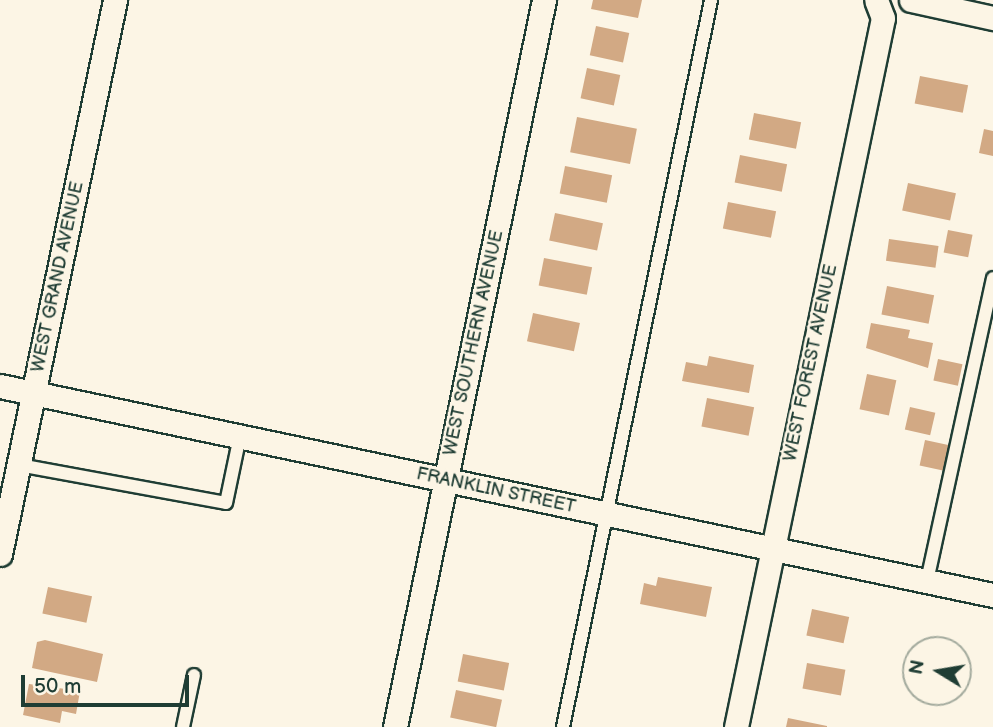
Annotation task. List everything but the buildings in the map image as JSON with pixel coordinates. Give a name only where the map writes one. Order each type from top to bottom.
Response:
[{"type":"street","name":"WEST GRAND AVENUE","points":[[0,554],[115,0]]},
{"type":"street","name":"WEST SOUTHERN AVENUE","points":[[395,727],[544,0]]},
{"type":"street","name":"WEST FOREST AVENUE","points":[[736,727],[883,18],[876,0]]},
{"type":"street","points":[[911,0],[993,18]]},
{"type":"street","name":"FRANKLIN STREET","points":[[0,386],[993,595]]},
{"type":"lane","points":[[563,727],[711,0]]},
{"type":"lane","points":[[927,581],[993,278]]},
{"type":"lane","points":[[19,465],[226,503],[240,436]]},
{"type":"lane","points":[[183,727],[194,675]]}]
